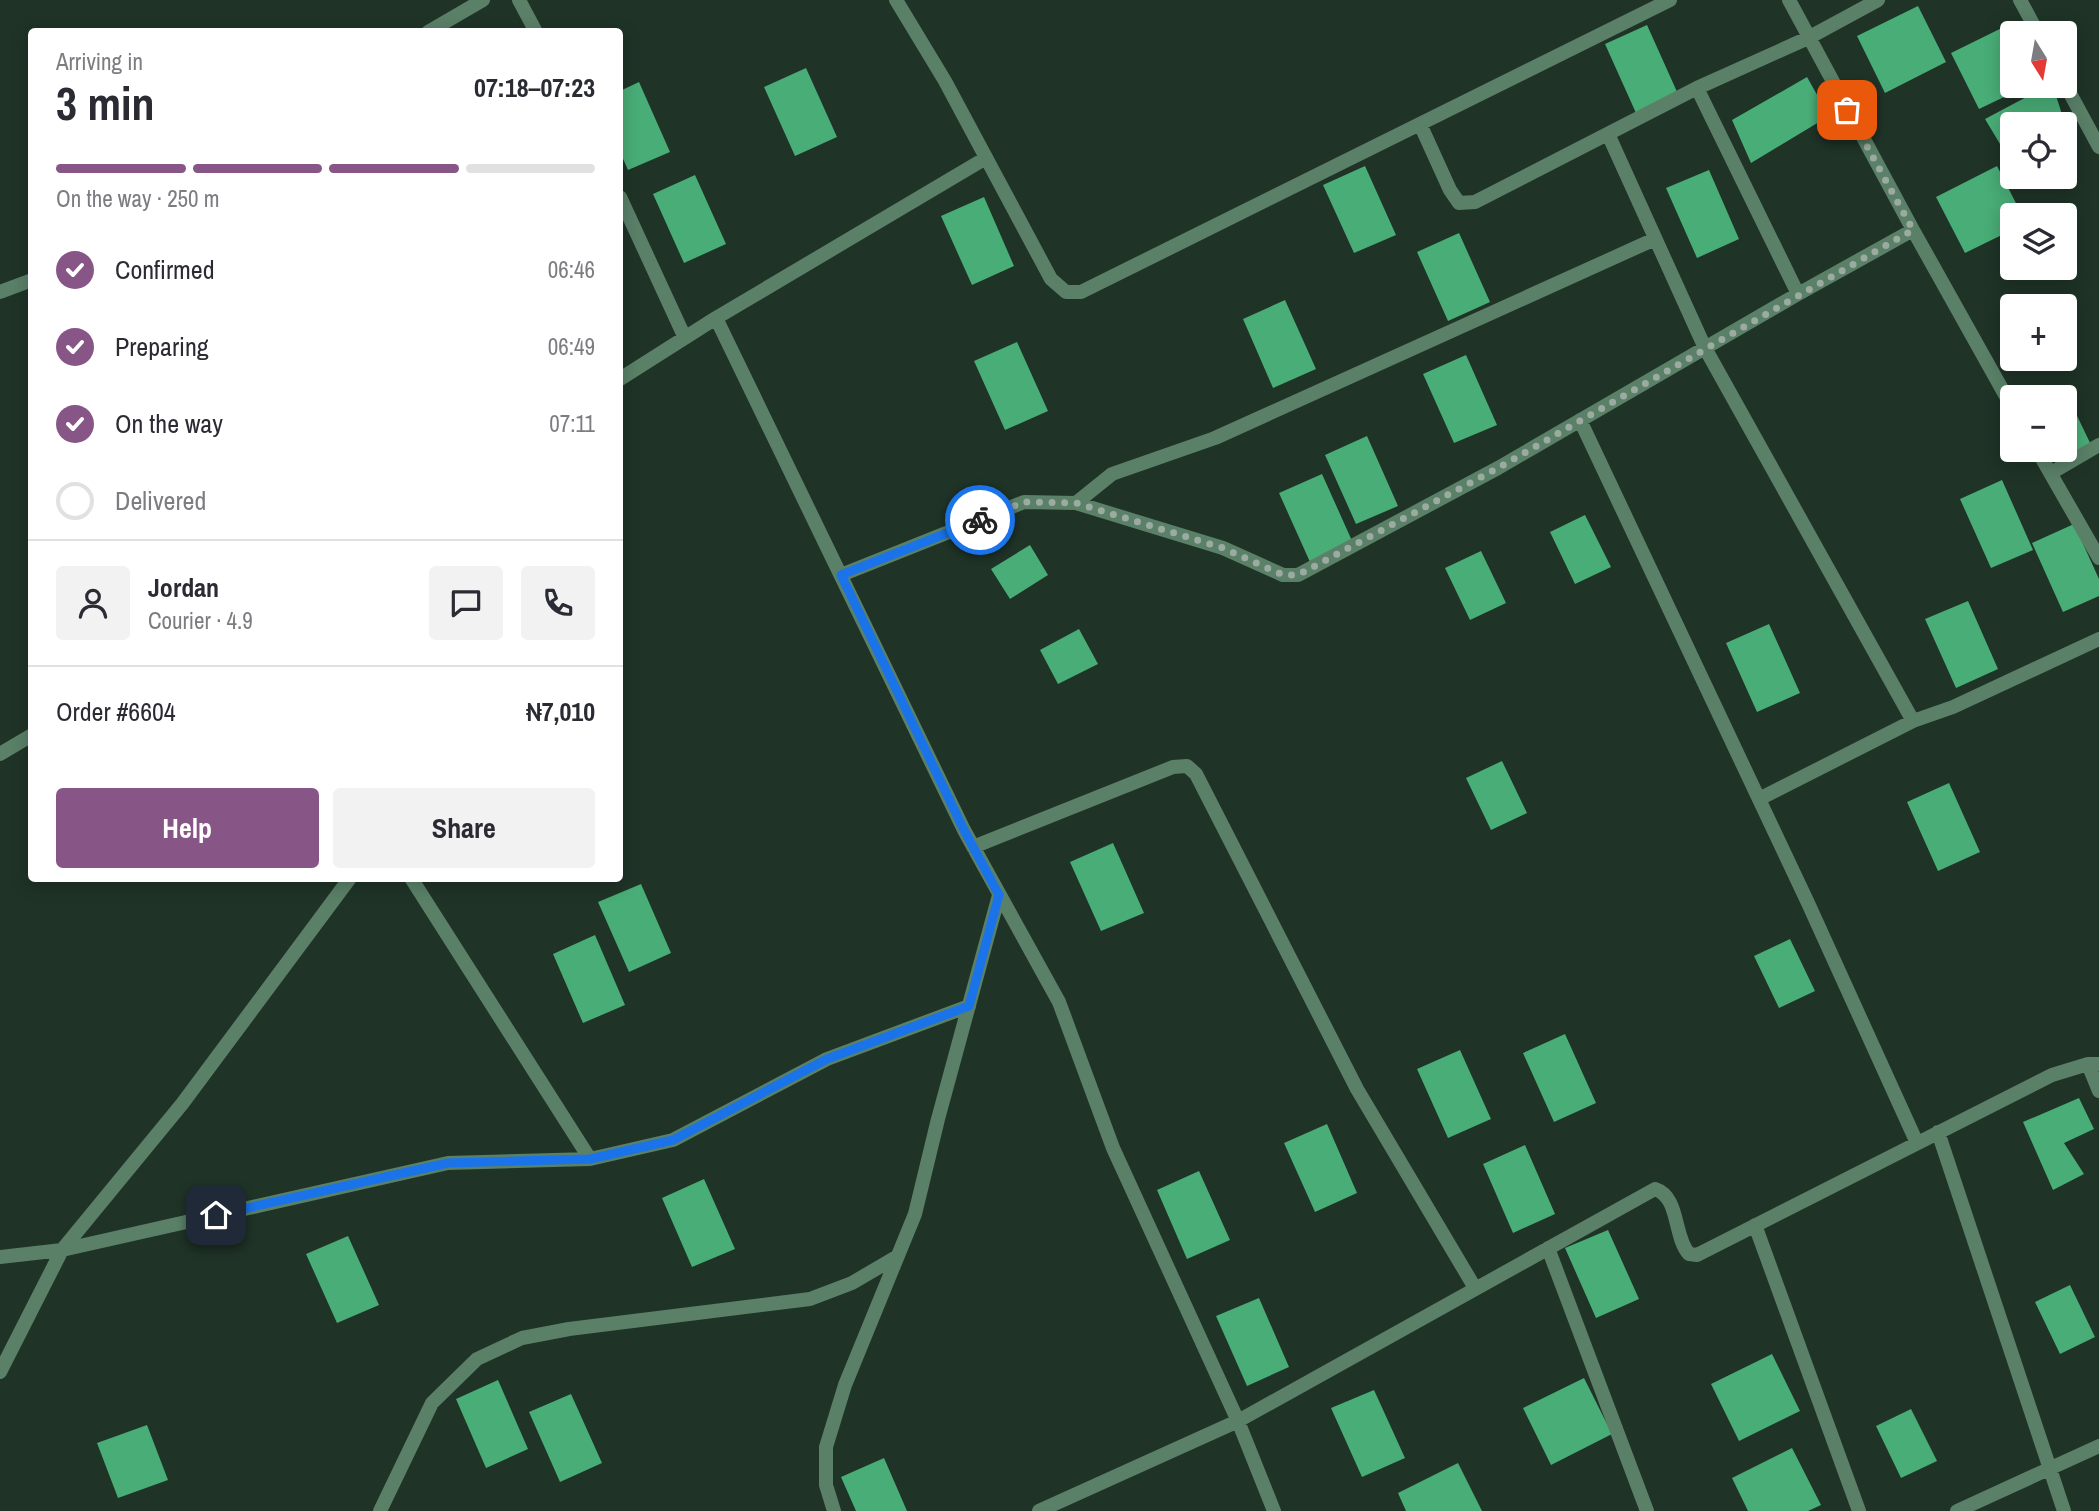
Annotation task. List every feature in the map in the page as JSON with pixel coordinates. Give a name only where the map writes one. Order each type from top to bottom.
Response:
[{"type":"street","points":[[435,28],[483,0]]},
{"type":"street","points":[[520,0],[534,28]]},
{"type":"street","points":[[896,0],[945,81],[1051,279],[1066,292],[1081,292],[1670,0]]},
{"type":"street","points":[[1789,0],[2000,386]]},
{"type":"street","points":[[1420,124],[1450,190],[1459,202],[1475,202],[1697,89],[1808,38],[1878,0]]},
{"type":"street","points":[[2020,0],[2031,21]]},
{"type":"street","points":[[1697,89],[1798,294]]},
{"type":"street","points":[[2073,98],[2099,147]]},
{"type":"street","points":[[1608,134],[1704,348],[1913,721]]},
{"type":"street","points":[[623,377],[716,318],[986,158]]},
{"type":"street","points":[[623,204],[685,338]]},
{"type":"street","points":[[841,575],[1024,502],[1076,503],[1223,548],[1283,575],[1298,575],[1498,468],[1913,230]]},
{"type":"street","points":[[1076,503],[1112,474],[1215,438],[1655,239]]},
{"type":"street","points":[[0,292],[28,282]]},
{"type":"street","points":[[716,318],[973,847],[1059,1002],[1113,1148],[1238,1421],[1274,1511]]},
{"type":"street","points":[[1580,421],[1759,799],[1916,1143]]},
{"type":"street","points":[[2051,473],[2099,445]]},
{"type":"street","points":[[2044,462],[2099,558]]},
{"type":"street","points":[[1759,799],[1913,721],[1953,707],[2099,639]]},
{"type":"street","points":[[0,754],[28,737]]},
{"type":"street","points":[[973,847],[1174,767],[1187,766],[1196,774],[1357,1089],[1475,1287]]},
{"type":"street","points":[[0,1372],[62,1250],[182,1104],[346,882]]},
{"type":"street","points":[[414,882],[590,1159]]},
{"type":"street","points":[[834,1511],[826,1485],[825,1447],[845,1385],[915,1214],[999,895]]},
{"type":"street","points":[[0,1257],[62,1250],[448,1163],[590,1159],[673,1140],[827,1059],[969,1006]]},
{"type":"street","points":[[1038,1511],[1238,1421],[1655,1189],[1663,1192],[1669,1200],[1683,1247],[1689,1254],[1698,1255],[2052,1075],[2093,1064],[2099,1091]]},
{"type":"street","points":[[1938,1132],[2064,1511]]},
{"type":"street","points":[[1755,1225],[1859,1511]]},
{"type":"street","points":[[1548,1248],[1647,1511]]},
{"type":"street","points":[[380,1511],[432,1403],[477,1359],[522,1338],[569,1329],[810,1299],[852,1283],[898,1256]]},
{"type":"street","points":[[1957,1511],[2099,1446]]},
{"type":"building","points":[[1918,6],[1946,62],[1885,93],[1857,36]]},
{"type":"building","points":[[1647,25],[1678,94],[1636,113],[1605,44]]},
{"type":"building","points":[[2000,29],[2002,98],[1979,109],[1951,53]]},
{"type":"building","points":[[806,68],[837,137],[795,156],[764,87]]},
{"type":"building","points":[[1807,77],[1829,116],[1751,163],[1732,120]]},
{"type":"building","points":[[639,82],[670,152],[628,170],[623,159],[623,90]]},
{"type":"building","points":[[2024,98],[2057,98],[2061,112],[2000,112],[2000,144],[1985,119]]},
{"type":"building","points":[[1365,166],[1396,235],[1354,253],[1323,185]]},
{"type":"building","points":[[1997,166],[2000,172],[2000,189],[2009,189],[2016,203],[2000,203],[2000,236],[1965,253],[1936,197]]},
{"type":"building","points":[[1709,170],[1739,239],[1697,258],[1666,188]]},
{"type":"building","points":[[695,175],[726,244],[684,263],[653,194]]},
{"type":"building","points":[[984,197],[1014,266],[972,285],[941,216]]},
{"type":"building","points":[[1459,233],[1490,302],[1448,321],[1417,252]]},
{"type":"building","points":[[1285,300],[1316,369],[1273,388],[1243,319]]},
{"type":"building","points":[[1017,342],[1048,411],[1005,430],[974,361]]},
{"type":"building","points":[[1466,355],[1497,425],[1454,443],[1423,374]]},
{"type":"building","points":[[2077,416],[2093,449],[2077,457]]},
{"type":"building","points":[[1367,436],[1398,506],[1356,524],[1325,455]]},
{"type":"building","points":[[1322,474],[1353,543],[1310,562],[1279,493]]},
{"type":"building","points":[[2002,480],[2033,550],[1991,568],[1960,499]]},
{"type":"building","points":[[1585,515],[1611,567],[1575,584],[1550,532]]},
{"type":"building","points":[[2074,524],[2099,579],[2099,596],[2063,612],[2032,543]]},
{"type":"building","points":[[1030,545],[1048,575],[1010,599],[991,569]]},
{"type":"building","points":[[1481,551],[1506,603],[1470,620],[1445,568]]},
{"type":"building","points":[[1968,601],[1998,669],[1956,688],[1925,619]]},
{"type":"building","points":[[1769,624],[1800,693],[1757,712],[1726,643]]},
{"type":"building","points":[[1079,629],[1098,664],[1058,684],[1040,650]]},
{"type":"building","points":[[1502,761],[1527,813],[1491,830],[1466,778]]},
{"type":"building","points":[[1949,783],[1980,852],[1938,871],[1907,802]]},
{"type":"building","points":[[1113,843],[1144,913],[1101,931],[1070,862]]},
{"type":"building","points":[[641,884],[671,953],[629,972],[598,902]]},
{"type":"building","points":[[595,935],[625,1005],[583,1023],[553,954]]},
{"type":"building","points":[[1790,939],[1815,991],[1779,1008],[1754,956]]},
{"type":"building","points":[[1565,1034],[1596,1103],[1554,1122],[1523,1053]]},
{"type":"building","points":[[1460,1050],[1491,1119],[1448,1138],[1417,1069]]},
{"type":"building","points":[[2079,1098],[2094,1129],[2064,1143],[2084,1174],[2053,1190],[2023,1122]]},
{"type":"building","points":[[1327,1124],[1357,1193],[1315,1212],[1284,1143]]},
{"type":"building","points":[[1525,1145],[1555,1214],[1513,1233],[1483,1164]]},
{"type":"building","points":[[1199,1171],[1230,1240],[1187,1259],[1157,1190]]},
{"type":"building","points":[[704,1179],[735,1249],[692,1267],[662,1198]]},
{"type":"building","points":[[1608,1230],[1639,1299],[1596,1318],[1565,1248]]},
{"type":"building","points":[[348,1236],[379,1305],[337,1323],[306,1254]]},
{"type":"building","points":[[2070,1285],[2095,1337],[2060,1354],[2035,1302]]},
{"type":"building","points":[[1259,1298],[1289,1367],[1247,1386],[1216,1316]]},
{"type":"building","points":[[1772,1354],[1800,1411],[1739,1441],[1711,1384]]},
{"type":"building","points":[[1584,1378],[1612,1434],[1551,1465],[1523,1408]]},
{"type":"building","points":[[498,1380],[528,1449],[486,1468],[456,1399]]},
{"type":"building","points":[[1374,1390],[1405,1458],[1362,1477],[1331,1408]]},
{"type":"building","points":[[571,1394],[602,1463],[560,1482],[529,1412]]},
{"type":"building","points":[[1911,1409],[1937,1461],[1901,1478],[1876,1426]]},
{"type":"building","points":[[147,1425],[168,1480],[118,1498],[97,1443]]},
{"type":"building","points":[[1792,1448],[1821,1505],[1808,1511],[1748,1511],[1732,1478]]},
{"type":"building","points":[[884,1458],[907,1511],[856,1511],[841,1477]]},
{"type":"building","points":[[1458,1463],[1482,1511],[1406,1511],[1398,1493]]},
{"type":"way so far","points":[[980,520],[1024,502],[1076,503],[1223,548],[1283,575],[1298,575],[1498,468],[1913,230],[1847,110]]},
{"type":"route","points":[[216,1215],[448,1163],[590,1159],[649,1147],[673,1140],[827,1059],[969,1006],[999,895],[964,830],[841,575],[980,520]]}]
